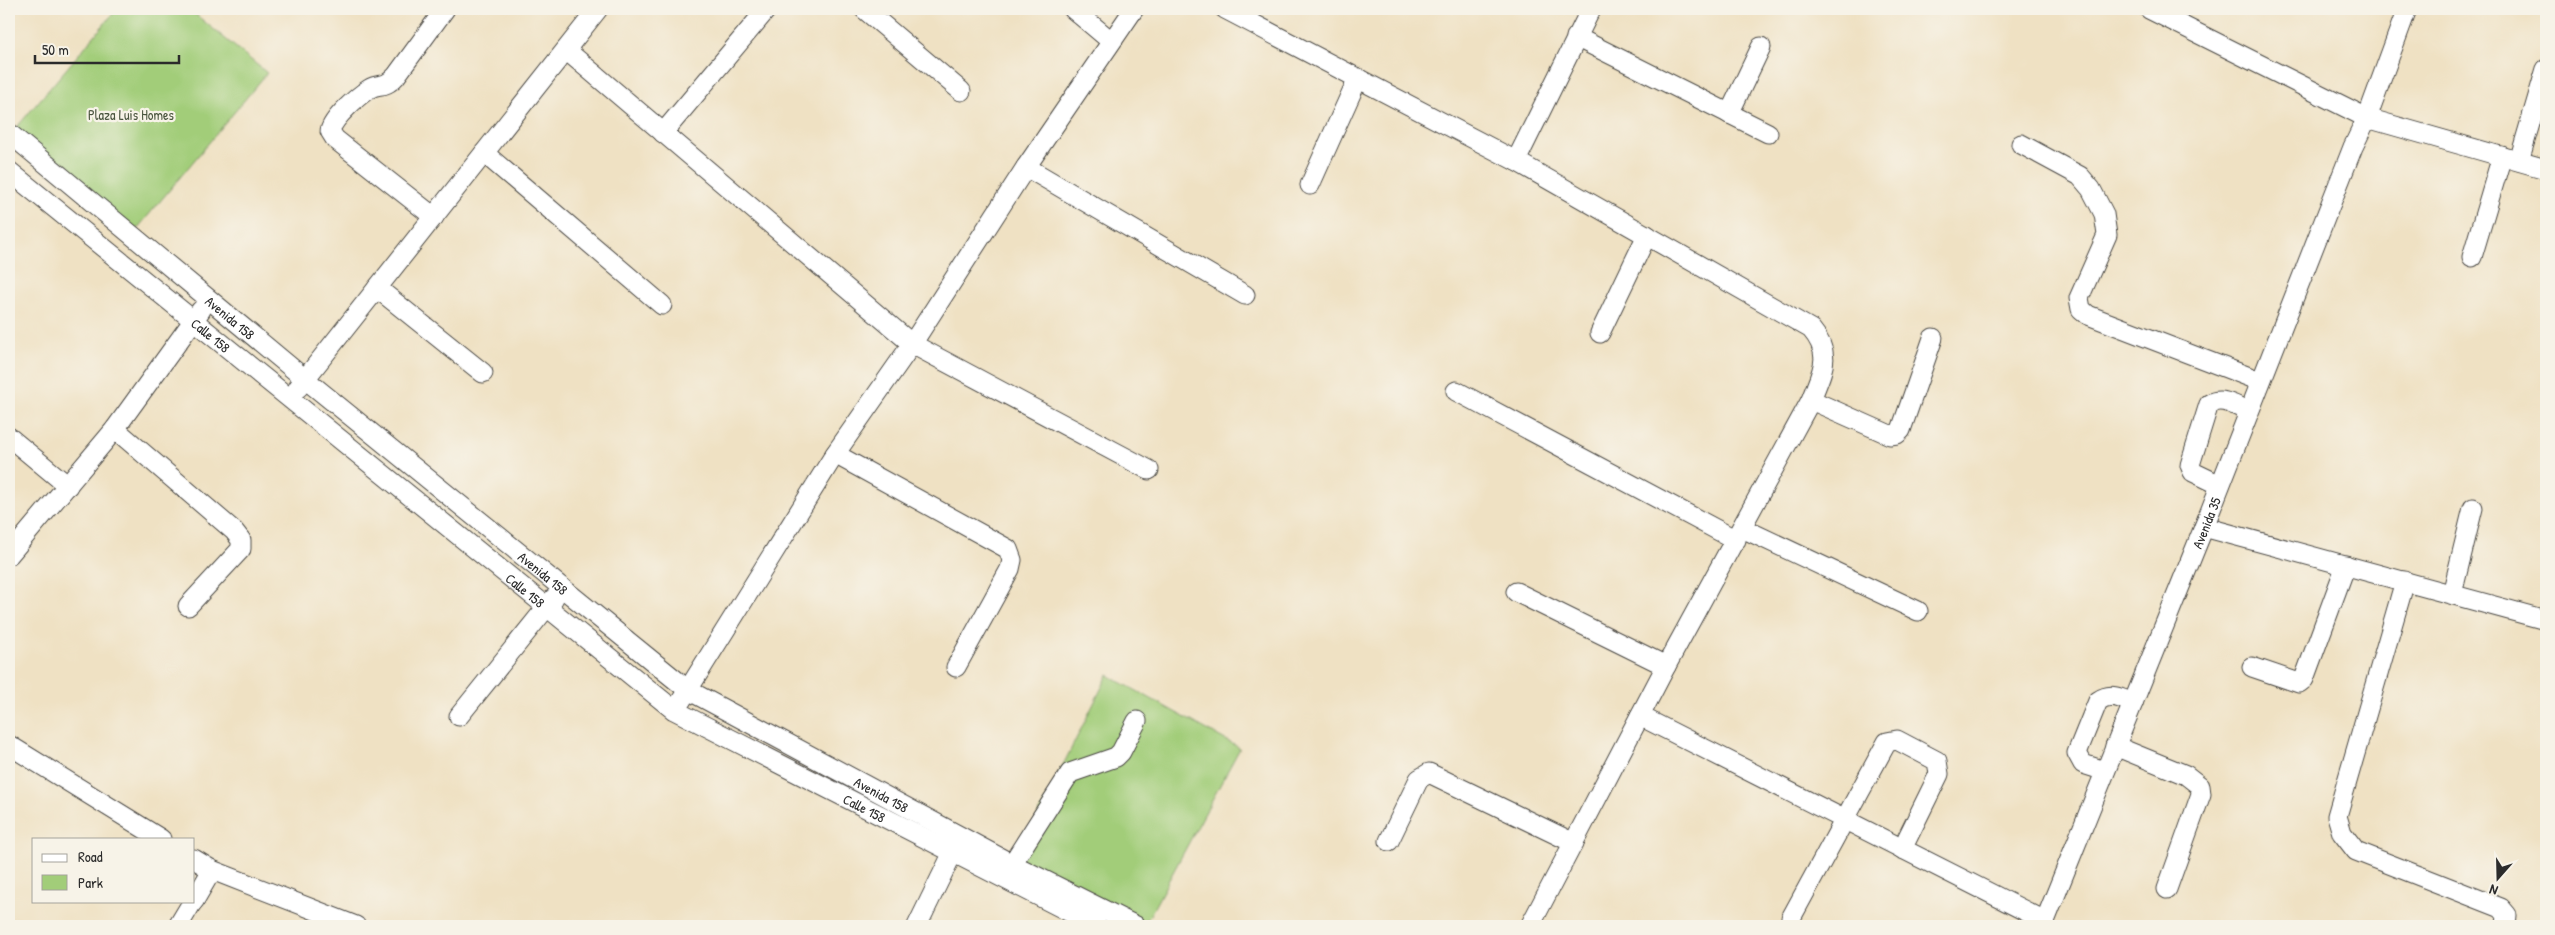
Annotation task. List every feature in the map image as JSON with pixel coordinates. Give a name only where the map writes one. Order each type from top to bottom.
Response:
[{"type":"street","points":[[434,217],[335,139],[330,131],[332,122],[370,88],[388,84],[396,76],[446,9]]},
{"type":"street","points":[[290,398],[598,9]]},
{"type":"street","points":[[662,133],[767,9]]},
{"type":"street","points":[[864,9],[961,91]]},
{"type":"street","points":[[1074,9],[1111,41]]},
{"type":"street","points":[[674,710],[835,454],[912,344],[1026,167],[1134,9]]},
{"type":"street","points":[[1225,9],[1516,161],[1647,235],[1811,330],[1823,347],[1825,360],[1811,400],[1666,666],[1530,926]]},
{"type":"street","points":[[1516,161],[1591,9]]},
{"type":"street","points":[[2149,9],[2367,118],[2546,169]]},
{"type":"street","name":"Avenida 35","points":[[2044,924],[2204,527],[2353,146],[2367,118],[2407,9]]},
{"type":"street","points":[[1576,37],[1768,134]]},
{"type":"street","points":[[1729,114],[1761,47]]},
{"type":"street","points":[[566,50],[912,344],[1148,470]]},
{"type":"street","points":[[2472,256],[2546,69]]},
{"type":"street","points":[[1310,184],[1358,78]]},
{"type":"street","name":"Avenida 158","points":[[9,132],[305,379],[688,690],[957,844],[1012,864],[1136,926]]},
{"type":"street","points":[[2021,144],[2080,176],[2091,189],[2104,214],[2107,236],[2079,298],[2081,309],[2088,315],[2260,381]]},
{"type":"street","points":[[484,153],[662,305]]},
{"type":"street","points":[[1026,167],[1244,295]]},
{"type":"street","name":"Calle 158","points":[[9,171],[674,710],[957,844],[1097,926]]},
{"type":"street","points":[[1600,333],[1647,235]]},
{"type":"street","points":[[377,288],[483,372]]},
{"type":"street","points":[[9,556],[115,429],[209,299]]},
{"type":"street","points":[[1811,400],[1890,435],[1897,434],[1901,430],[1933,338]]},
{"type":"street","points":[[1456,391],[1739,534],[1918,611]]},
{"type":"street","points":[[2220,485],[2193,472],[2190,466],[2209,404],[2215,400],[2224,401],[2248,411]]},
{"type":"street","points":[[115,429],[242,540],[241,549],[188,606]]},
{"type":"street","points":[[9,437],[68,486]]},
{"type":"street","points":[[835,454],[1008,549],[1012,560],[1010,569],[956,667]]},
{"type":"street","points":[[2452,594],[2473,508]]},
{"type":"street","points":[[2204,527],[2546,620]]},
{"type":"street","points":[[2252,667],[2299,683],[2304,679],[2346,565]]},
{"type":"street","points":[[2405,581],[2337,816],[2342,833],[2356,851],[2500,908],[2507,915],[2506,926]]},
{"type":"street","points":[[459,716],[562,588]]},
{"type":"street","points":[[1516,592],[1666,666]]},
{"type":"street","points":[[2105,771],[2084,764],[2077,753],[2098,701],[2104,696],[2113,695],[2133,703]]},
{"type":"street","points":[[1640,716],[1902,849],[2044,924]]},
{"type":"street","points":[[1012,864],[1070,773],[1116,757],[1121,752],[1137,721]]},
{"type":"street","points":[[1791,918],[1886,742],[1897,740],[1937,761],[1939,774],[1902,849]]},
{"type":"street","points":[[9,745],[159,838]]},
{"type":"street","points":[[2115,746],[2186,775],[2200,786],[2201,794],[2167,889]]},
{"type":"street","points":[[1389,841],[1419,779],[1429,773],[1574,843]]},
{"type":"street","points":[[917,926],[957,844]]},
{"type":"street","points":[[195,860],[212,870],[356,926]]},
{"type":"street","points":[[195,899],[212,870]]},
{"type":"street","points":[[178,926],[193,902]]},
{"type":"green space","name":"Plaza Luis Homes","points":[[117,9],[189,9],[267,73],[132,235],[11,134]]},
{"type":"green space","points":[[1108,675],[1240,748],[1144,926],[1015,861]]}]
